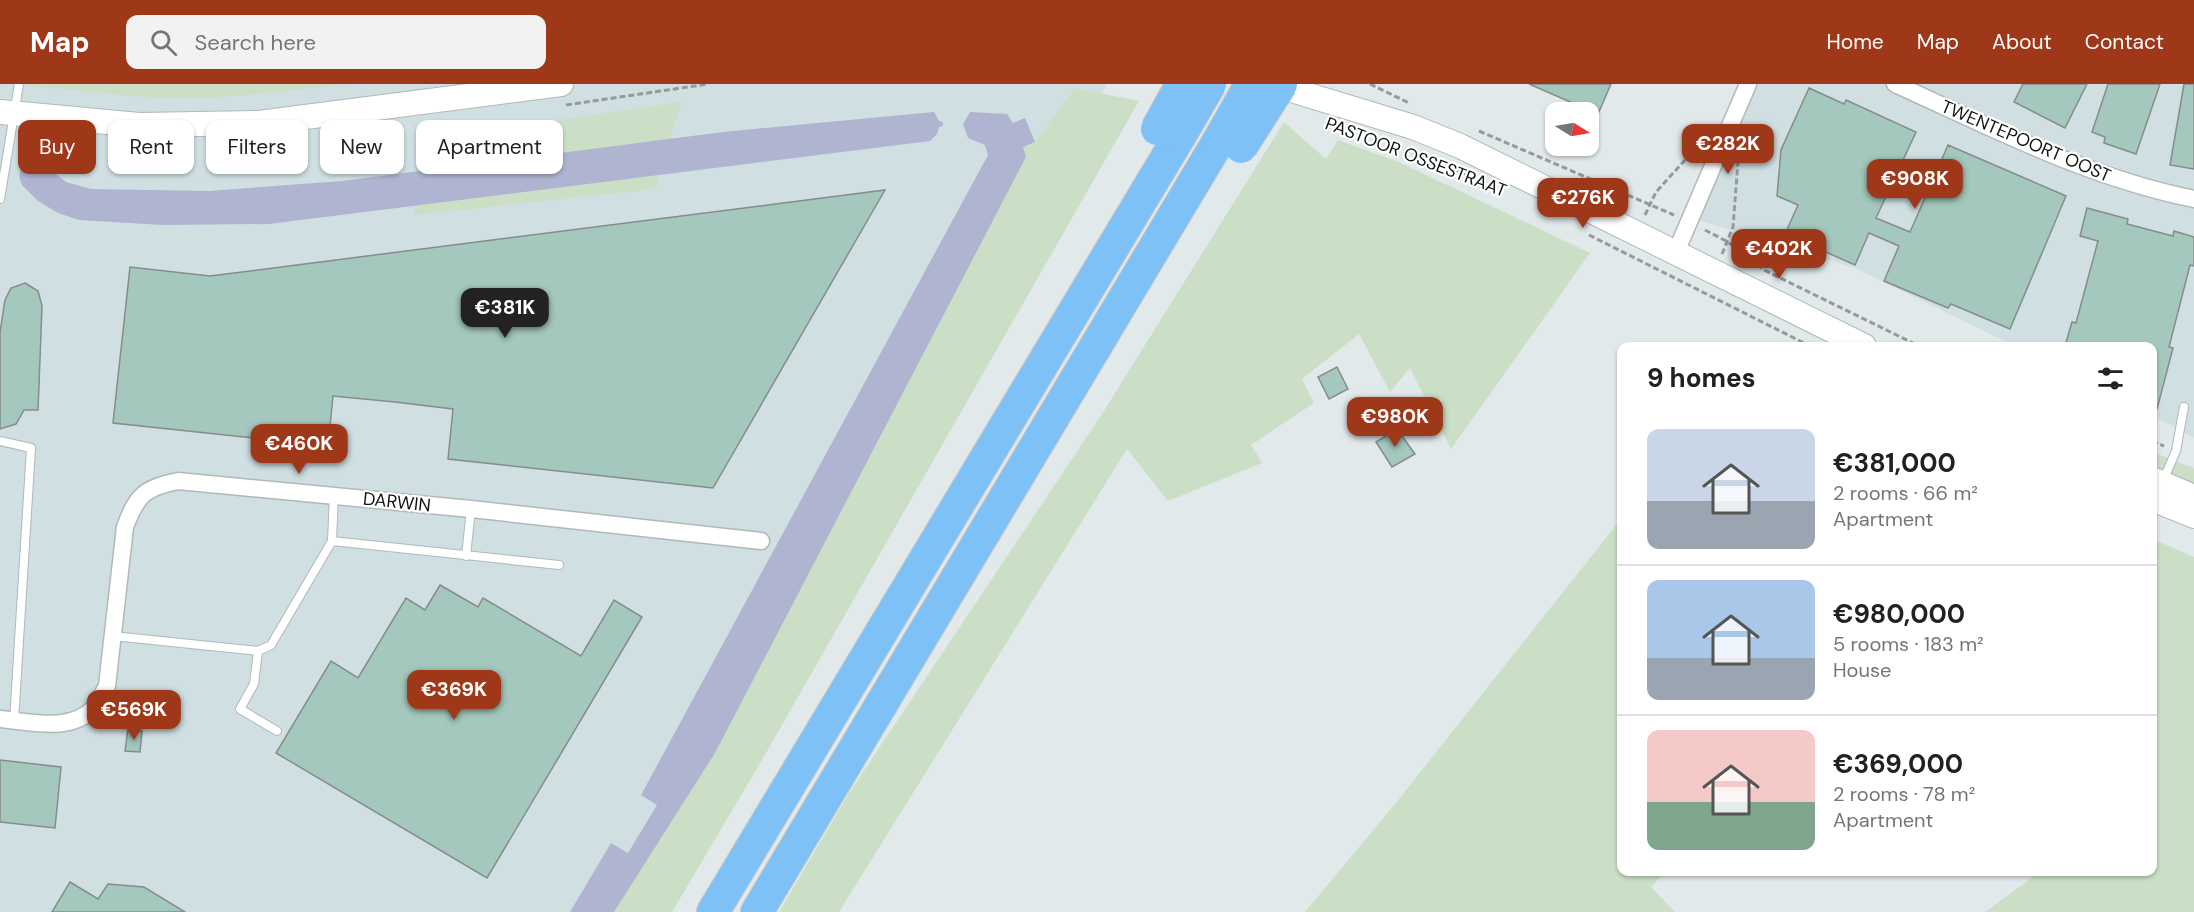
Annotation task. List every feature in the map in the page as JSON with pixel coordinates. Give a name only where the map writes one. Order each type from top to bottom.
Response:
[{"type":"highway","points":[[713,912],[1058,340],[1169,131],[1182,84]]},
{"type":"highway","points":[[1169,131],[1210,84]]},
{"type":"highway","points":[[1229,144],[1251,84]]},
{"type":"highway","points":[[757,912],[1195,181],[1281,84]]},
{"type":"main road","points":[[7,112],[139,124],[259,123],[561,84]]},
{"type":"main road","name":"PASTOOR OSSESTRAAT","points":[[1272,84],[1413,127],[1510,169],[1856,342]]},
{"type":"main road","points":[[2157,490],[2194,497]]},
{"type":"main road","points":[[2157,491],[2194,516]]},
{"type":"street","points":[[1676,252],[1748,84]]},
{"type":"street","name":"TWENTEPOORT OOST","points":[[1895,84],[2068,163],[2114,179],[2194,199]]},
{"type":"street","name":"DARWIN","points":[[7,720],[56,725],[79,720],[96,706],[107,686],[125,527],[134,503],[154,486],[178,481],[334,495],[761,541]]},
{"type":"lane","points":[[0,199],[7,112],[19,84]]},
{"type":"lane","points":[[2157,486],[2176,451],[2184,407]]},
{"type":"lane","points":[[0,441],[31,448],[7,720]]},
{"type":"lane","points":[[113,636],[258,651],[271,645],[333,542],[334,495]]},
{"type":"lane","points":[[466,556],[471,509]]},
{"type":"lane","points":[[333,542],[559,565]]},
{"type":"lane","points":[[258,651],[254,684],[240,710],[278,730]]},
{"type":"path","points":[[1370,84],[1418,106]]},
{"type":"path","points":[[1473,128],[1651,204],[1656,192],[1711,132]]},
{"type":"path","name":"PASTOOR OSSESTRAAT","points":[[1386,142],[1473,177]]},
{"type":"path","points":[[1740,143],[1733,227],[1728,242],[1764,270],[1911,342]]},
{"type":"path","points":[[1586,233],[1802,342]]},
{"type":"shaded area","points":[[0,84],[1107,84],[631,912],[0,912]]},
{"type":"shaded area","points":[[1755,84],[2194,84],[2194,438],[2157,418],[2157,342],[2007,342],[1855,268],[1685,216]]},
{"type":"green space","points":[[5,84],[345,84],[283,92],[179,98]]},
{"type":"green space","points":[[1075,88],[1139,101],[762,760],[672,912],[614,912],[715,753],[1023,147],[1035,142]]},
{"type":"green space","points":[[681,102],[655,189],[415,215],[415,141],[416,174],[563,174],[563,120],[558,120]]},
{"type":"green space","points":[[1284,122],[1326,159],[1338,140],[1399,162],[1590,253],[1451,449],[1410,368],[1390,392],[1359,334],[1302,379],[1314,403],[1251,445],[1262,463],[1168,501],[1127,449],[839,912],[779,912],[849,793],[1102,414]]},
{"type":"green space","points":[[2157,454],[2194,468],[2194,493],[2157,478]]},
{"type":"green space","points":[[1617,524],[1617,876],[1661,876],[1651,887],[1675,912],[1305,912],[1395,804]]},
{"type":"green space","points":[[2157,541],[2194,557],[2194,912],[1985,912],[2034,876],[2157,876]]},
{"type":"water","points":[[934,112],[939,121],[943,122],[943,126],[939,127],[937,134],[930,141],[269,224],[163,225],[79,220],[58,213],[38,201],[22,185],[19,176],[20,174],[56,174],[66,182],[91,189],[209,191],[342,181],[416,171],[416,174],[563,174],[563,153],[723,132]]},
{"type":"water","points":[[970,112],[1007,114],[1013,123],[1025,118],[1035,142],[1023,147],[1026,157],[715,753],[614,912],[570,912],[611,843],[628,853],[657,805],[641,795],[988,155],[985,145],[968,138],[963,124]]},
{"type":"building","points":[[1529,84],[1611,84],[1599,112],[1599,102],[1570,102]]},
{"type":"building","points":[[2023,84],[2087,84],[2065,128],[2014,102]]},
{"type":"building","points":[[2108,84],[2160,84],[2136,154],[2104,143],[2105,137],[2092,132]]},
{"type":"building","points":[[2184,84],[2194,84],[2194,169],[2170,165]]},
{"type":"building","points":[[1809,88],[1844,104],[1846,100],[1916,132],[1876,218],[1910,232],[1948,145],[2066,196],[2010,329],[1951,304],[1948,308],[1884,281],[1899,246],[1869,233],[1855,265],[1785,234],[1798,205],[1777,196],[1781,150]]},
{"type":"building","points":[[885,190],[713,488],[448,459],[453,409],[395,402],[333,396],[328,446],[113,423],[130,267],[210,276]]},
{"type":"building","points":[[2087,208],[2128,219],[2127,224],[2173,236],[2174,231],[2194,237],[2194,266],[2190,265],[2169,347],[2173,348],[2157,409],[2157,342],[2066,342],[2072,322],[2076,323],[2098,241],[2080,236]]},
{"type":"building","points":[[25,283],[38,291],[42,306],[38,410],[24,410],[16,424],[0,429],[0,332],[5,300],[11,288]]},
{"type":"building","points":[[1337,367],[1348,389],[1329,399],[1318,377]]},
{"type":"building","points":[[1397,429],[1415,454],[1392,467],[1376,442]]},
{"type":"building","points":[[440,585],[478,607],[483,598],[581,656],[614,600],[642,617],[487,878],[276,753],[331,661],[358,678],[406,598],[425,610]]},
{"type":"building","points":[[128,729],[142,731],[140,752],[125,751]]},
{"type":"building","points":[[0,760],[61,767],[55,828],[0,822]]},
{"type":"building","points":[[70,882],[98,899],[108,884],[144,887],[185,912],[52,912]]}]
